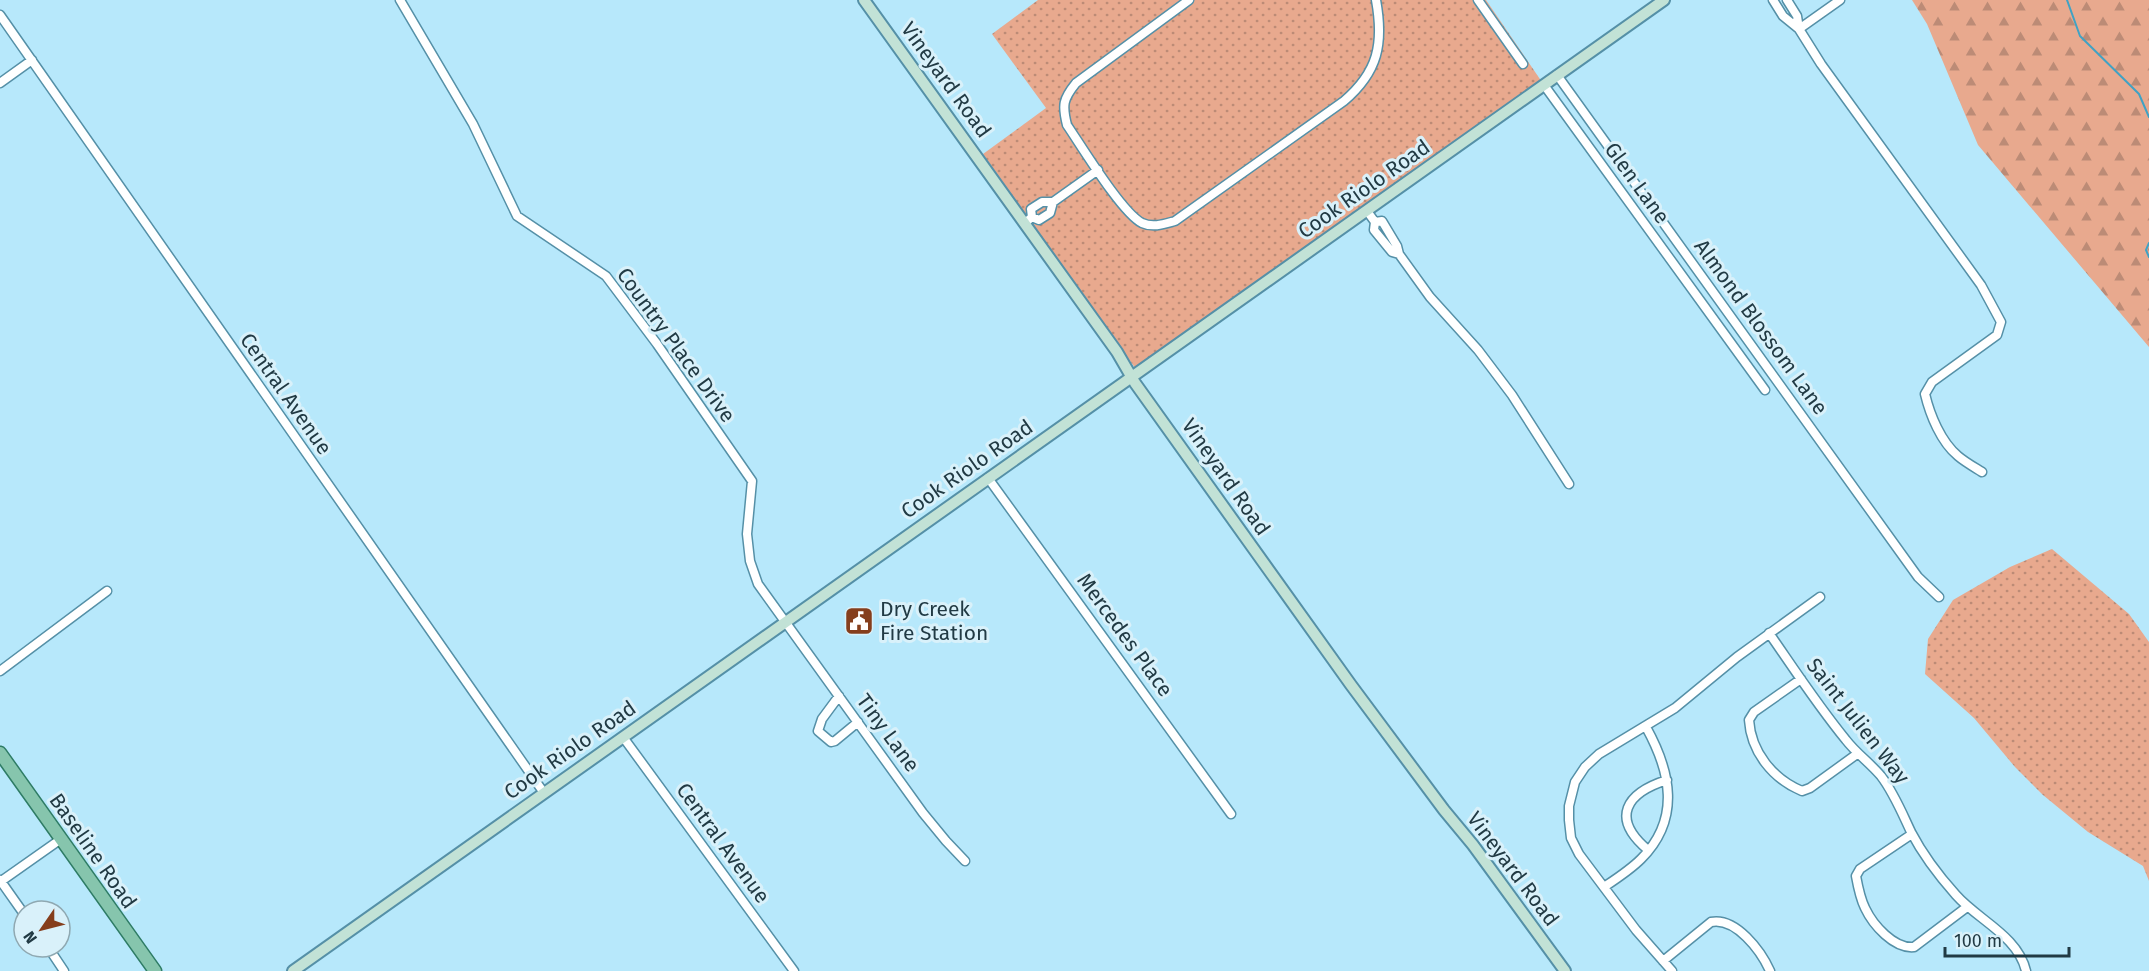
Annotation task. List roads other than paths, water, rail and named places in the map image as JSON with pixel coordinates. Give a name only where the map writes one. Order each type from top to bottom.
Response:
[{"type":"main road","name":"Baseline Road","points":[[0,753],[155,971]]},
{"type":"street","name":"Country Place Drive","points":[[400,0],[473,124],[517,216],[606,276],[657,344],[752,481],[747,534],[750,561],[758,584],[786,622]]},
{"type":"street","name":"Vineyard Road","points":[[864,0],[1028,220],[1240,532],[1302,614],[1351,685],[1444,810],[1473,845],[1565,971]]},
{"type":"street","points":[[1189,0],[1076,83],[1066,94],[1063,110],[1067,125],[1128,212],[1144,224],[1160,225],[1175,221],[1335,108],[1361,87],[1374,66],[1380,41],[1376,0]]},
{"type":"street","points":[[1478,0],[1523,64]]},
{"type":"street","name":"Cook Riolo Road","points":[[293,971],[1664,0]]},
{"type":"street","points":[[1773,0],[1783,16],[1798,29],[1981,285],[2001,322],[1997,334],[1932,381],[1925,394],[1929,409],[1941,434],[1956,455],[1982,472]]},
{"type":"street","points":[[1787,0],[1797,16],[1798,29]]},
{"type":"street","points":[[1798,29],[1840,0]]},
{"type":"street","name":"Central Avenue","points":[[0,15],[544,793]]},
{"type":"street","points":[[0,83],[32,60]]},
{"type":"street","name":"Almond Blossom Lane","points":[[1557,75],[1918,577],[1939,597]]},
{"type":"street","name":"Glen Lane","points":[[1544,85],[1765,390]]},
{"type":"street","points":[[1053,202],[1050,213],[1040,220],[1028,220],[1031,209],[1042,202],[1053,202],[1098,170]]},
{"type":"street","points":[[1367,211],[1375,222],[1374,230],[1387,238],[1392,252],[1399,254],[1430,297],[1478,350],[1512,395],[1569,484]]},
{"type":"street","name":"Mercedes Place","points":[[988,478],[1232,814]]},
{"type":"street","points":[[0,671],[107,591]]},
{"type":"street","points":[[1672,971],[1636,930],[1579,854],[1571,838],[1569,820],[1571,793],[1585,767],[1599,754],[1675,708],[1715,674],[1820,597]]},
{"type":"street","name":"Tiny Lane","points":[[786,622],[923,813],[965,861]]},
{"type":"street","name":"Saint Julien Way","points":[[1769,633],[1840,733],[1857,754],[1881,776],[1894,796],[1912,834],[1937,873],[1967,907],[2011,942],[2026,971]]},
{"type":"street","points":[[1801,679],[1754,712],[1749,720],[1754,744],[1770,769],[1789,785],[1802,791],[1857,754]]},
{"type":"street","points":[[839,696],[822,718],[819,731],[831,742],[858,722]]},
{"type":"street","points":[[1604,887],[1633,866],[1648,850],[1658,836],[1665,818],[1667,780],[1660,754],[1646,727]]},
{"type":"street","name":"Central Avenue","points":[[623,737],[794,971]]},
{"type":"street","points":[[1648,850],[1633,835],[1628,827],[1626,816],[1634,797],[1645,789],[1667,780]]},
{"type":"street","points":[[1912,834],[1860,869],[1856,876],[1864,907],[1873,920],[1884,933],[1907,948],[1914,947],[1967,907]]},
{"type":"street","points":[[13,899],[0,881],[61,839]]},
{"type":"street","points":[[1663,961],[1711,922],[1719,921],[1747,937],[1760,952],[1770,971]]},
{"type":"waterway","points":[[2067,0],[2080,36],[2139,94],[2149,117]]},
{"type":"waterway","points":[[2149,243],[2146,250],[2149,257]]},
{"type":"place","name":"Dry Creek Fire Station","points":[[859,621]]}]
